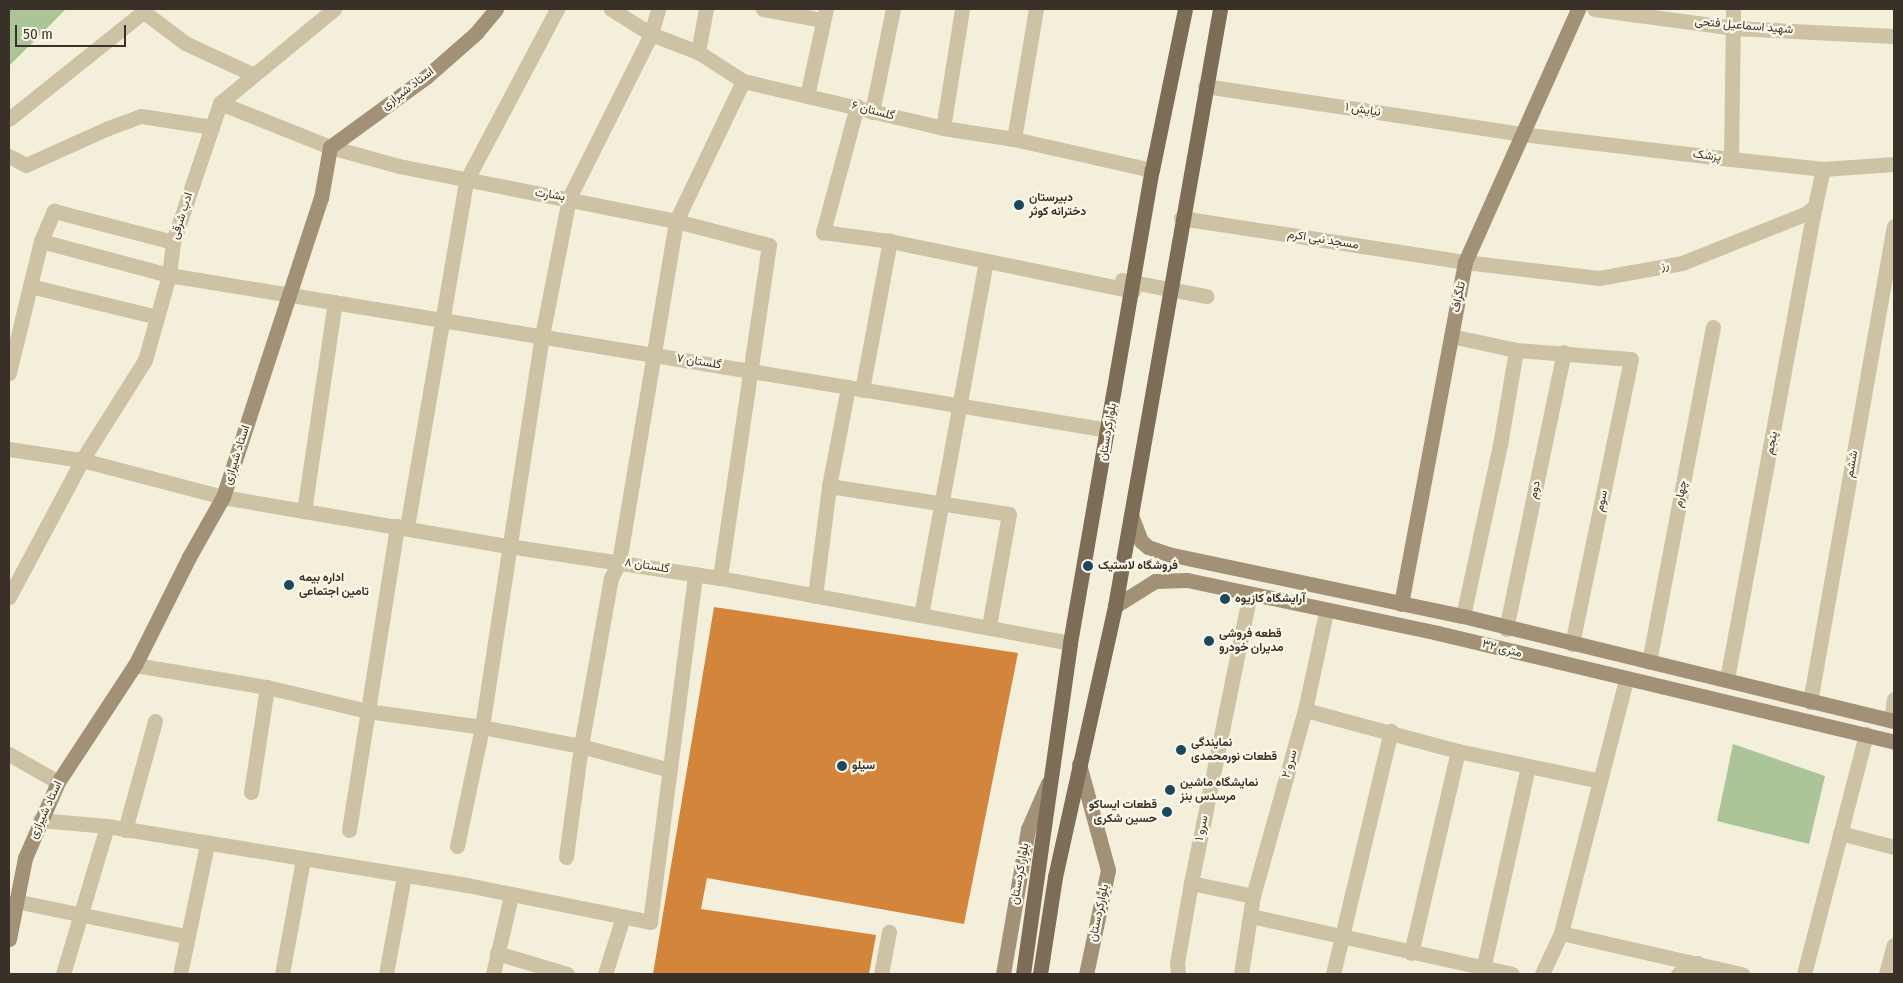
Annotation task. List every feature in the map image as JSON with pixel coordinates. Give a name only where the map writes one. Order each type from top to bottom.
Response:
[{"type":"main road","name":"بلوارکردستان","points":[[1023,974],[1070,643],[1134,287],[1152,170],[1185,9]]},
{"type":"main road","name":"بلوارکردستان","points":[[1040,974],[1055,877],[1115,606],[1169,289],[1220,9]]},
{"type":"street","points":[[220,103],[334,9]]},
{"type":"street","name":"استاد شیرازی","points":[[9,939],[12,908],[25,858],[58,782],[135,665],[189,556],[223,497],[321,198],[330,146],[426,77],[476,33],[496,9]]},
{"type":"street","points":[[349,830],[367,710],[466,181],[557,9]]},
{"type":"street","name":"گلستان ۶","points":[[611,9],[651,34],[698,52],[743,81],[857,106],[872,112],[943,128],[1014,138],[1152,170]]},
{"type":"street","points":[[457,846],[482,727],[508,546],[542,336],[569,198],[651,34],[658,9]]},
{"type":"street","points":[[698,52],[706,9]]},
{"type":"street","points":[[763,9],[825,14],[807,96]]},
{"type":"street","points":[[872,112],[893,9]]},
{"type":"street","points":[[943,128],[962,9]]},
{"type":"street","points":[[1014,138],[1036,9]]},
{"type":"street","name":"تلگراف","points":[[1401,604],[1465,262],[1578,9]]},
{"type":"street","name":"شهید اسماعیل فتحی","points":[[1594,9],[1734,28],[1894,36]]},
{"type":"street","points":[[1731,159],[1733,9]]},
{"type":"street","points":[[9,120],[145,10],[185,43],[254,75]]},
{"type":"street","points":[[566,858],[581,746],[611,578],[619,562],[676,221],[743,81]]},
{"type":"street","name":"نیایش ۱","points":[[1206,86],[1521,134]]},
{"type":"street","name":"بشارت","points":[[220,103],[330,146],[466,181],[569,198],[676,221],[769,245],[750,371]]},
{"type":"street","name":"ادب شرقی","points":[[9,597],[82,460],[145,360],[169,275],[173,242],[220,103]]},
{"type":"street","points":[[857,106],[823,232],[890,241],[986,262],[1134,287],[1169,289],[1206,296]]},
{"type":"street","points":[[9,156],[26,165],[108,128],[141,116],[212,127]]},
{"type":"street","name":"پزشک","points":[[1521,134],[1823,168],[1894,164]]},
{"type":"street","points":[[1815,206],[1823,168]]},
{"type":"street","name":"رز","points":[[1465,262],[1599,278],[1682,263],[1808,213],[1815,206]]},
{"type":"street","name":"پنجم","points":[[1727,679],[1815,206]]},
{"type":"street","points":[[9,373],[41,241],[54,211],[173,242]]},
{"type":"street","name":"مسجد نبی اکرم","points":[[1182,218],[1465,262]]},
{"type":"street","name":"ششم","points":[[1810,702],[1894,226]]},
{"type":"street","name":"گلستان ۷","points":[[41,241],[169,275],[1108,430]]},
{"type":"street","points":[[815,596],[829,486],[855,388],[890,241]]},
{"type":"street","points":[[921,615],[986,262]]},
{"type":"street","points":[[1112,277],[1134,287]]},
{"type":"street","points":[[30,286],[157,317]]},
{"type":"street","points":[[304,511],[335,302]]},
{"type":"street","name":"چهارم","points":[[1650,662],[1713,326]]},
{"type":"street","points":[[1451,336],[1516,350],[1564,352]]},
{"type":"street","points":[[1464,616],[1500,445],[1516,350]]},
{"type":"street","name":"سوم","points":[[1564,352],[1631,359],[1572,644]]},
{"type":"street","name":"دوم","points":[[1506,629],[1564,352]]},
{"type":"street","points":[[720,578],[750,371]]},
{"type":"street","name":"گلستان ۸","points":[[9,449],[82,460],[223,497],[402,526],[508,546],[720,578],[989,626],[1070,643]]},
{"type":"street","points":[[829,486],[1009,514],[989,626]]},
{"type":"street","name":"۳۲ متری","points":[[1132,514],[1141,541],[1161,552],[1464,616],[1506,629],[1727,679],[1810,702],[1893,720]]},
{"type":"street","points":[[40,820],[107,826],[303,860],[467,885],[511,896],[650,922],[695,574]]},
{"type":"street","name":"۳۲ متری","points":[[1115,606],[1155,581],[1187,580],[1326,612],[1438,633],[1894,742]]},
{"type":"street","name":"سرو ۱","points":[[1178,974],[1177,963],[1191,883],[1250,594]]},
{"type":"street","name":"سرو ۲","points":[[1241,974],[1253,896],[1305,710],[1326,612]]},
{"type":"street","points":[[135,665],[267,688],[367,710],[482,727],[581,746],[670,770]]},
{"type":"street","points":[[1542,974],[1561,933],[1626,679]]},
{"type":"street","points":[[251,792],[267,688]]},
{"type":"street","points":[[1893,720],[1894,699]]},
{"type":"street","points":[[1305,710],[1391,731],[1458,751],[1600,781]]},
{"type":"street","points":[[1804,974],[1866,734],[1868,716]]},
{"type":"street","points":[[125,830],[155,721]]},
{"type":"street","points":[[1333,974],[1391,731]]},
{"type":"street","points":[[1411,953],[1458,751]]},
{"type":"street","points":[[9,754],[58,782]]},
{"type":"street","name":"بلوارکردستان","points":[[1079,764],[1108,870],[1086,974]]},
{"type":"street","points":[[1483,970],[1528,766]]},
{"type":"street","name":"بلوار کردستان","points":[[1003,974],[1028,829],[1050,777]]},
{"type":"street","points":[[63,974],[107,826]]},
{"type":"street","points":[[1840,834],[1894,847]]},
{"type":"street","points":[[180,974],[185,936],[207,844]]},
{"type":"street","points":[[282,974],[303,860]]},
{"type":"street","points":[[386,974],[404,876]]},
{"type":"street","points":[[1191,883],[1253,896]]},
{"type":"street","points":[[493,974],[511,896]]},
{"type":"street","points":[[12,908],[81,915],[185,936]]},
{"type":"street","points":[[1251,916],[1483,970],[1512,974]]},
{"type":"street","points":[[605,974],[623,917]]},
{"type":"street","points":[[881,974],[889,932]]},
{"type":"street","points":[[1561,933],[1699,969],[1742,974]]},
{"type":"street","points":[[1886,974],[1894,945]]},
{"type":"street","points":[[497,953],[567,974]]},
{"type":"street","points":[[1678,974],[1699,969]]},
{"type":"green space","points":[[9,9],[66,9],[9,66]]},
{"type":"green space","points":[[1733,744],[1825,776],[1809,844],[1717,821]]},
{"type":"building","name":"سیلو","points":[[714,607],[1018,653],[964,924],[707,878],[701,909],[876,935],[869,974],[653,974]]},
{"type":"place","name":"دبیرستان دخترانه کوثر","points":[[1019,205]]},
{"type":"place","name":"فروشگاه لاستیک","points":[[1088,566]]},
{"type":"place","name":"اداره بیمه تامین اجتماعی","points":[[289,585]]},
{"type":"place","name":"آرایشگاه کازیوه","points":[[1225,599]]},
{"type":"place","name":"قطعه فروشی مدیران خودرو","points":[[1209,641]]},
{"type":"place","name":"نمایندگی قطعات نورمحمدی","points":[[1181,750]]},
{"type":"place","name":"سیلو","points":[[842,766]]},
{"type":"place","name":"نمایشگاه ماشین مرسدس بنز","points":[[1170,790]]},
{"type":"place","name":"قطعات ایساکو حسین شکری","points":[[1167,812]]}]
